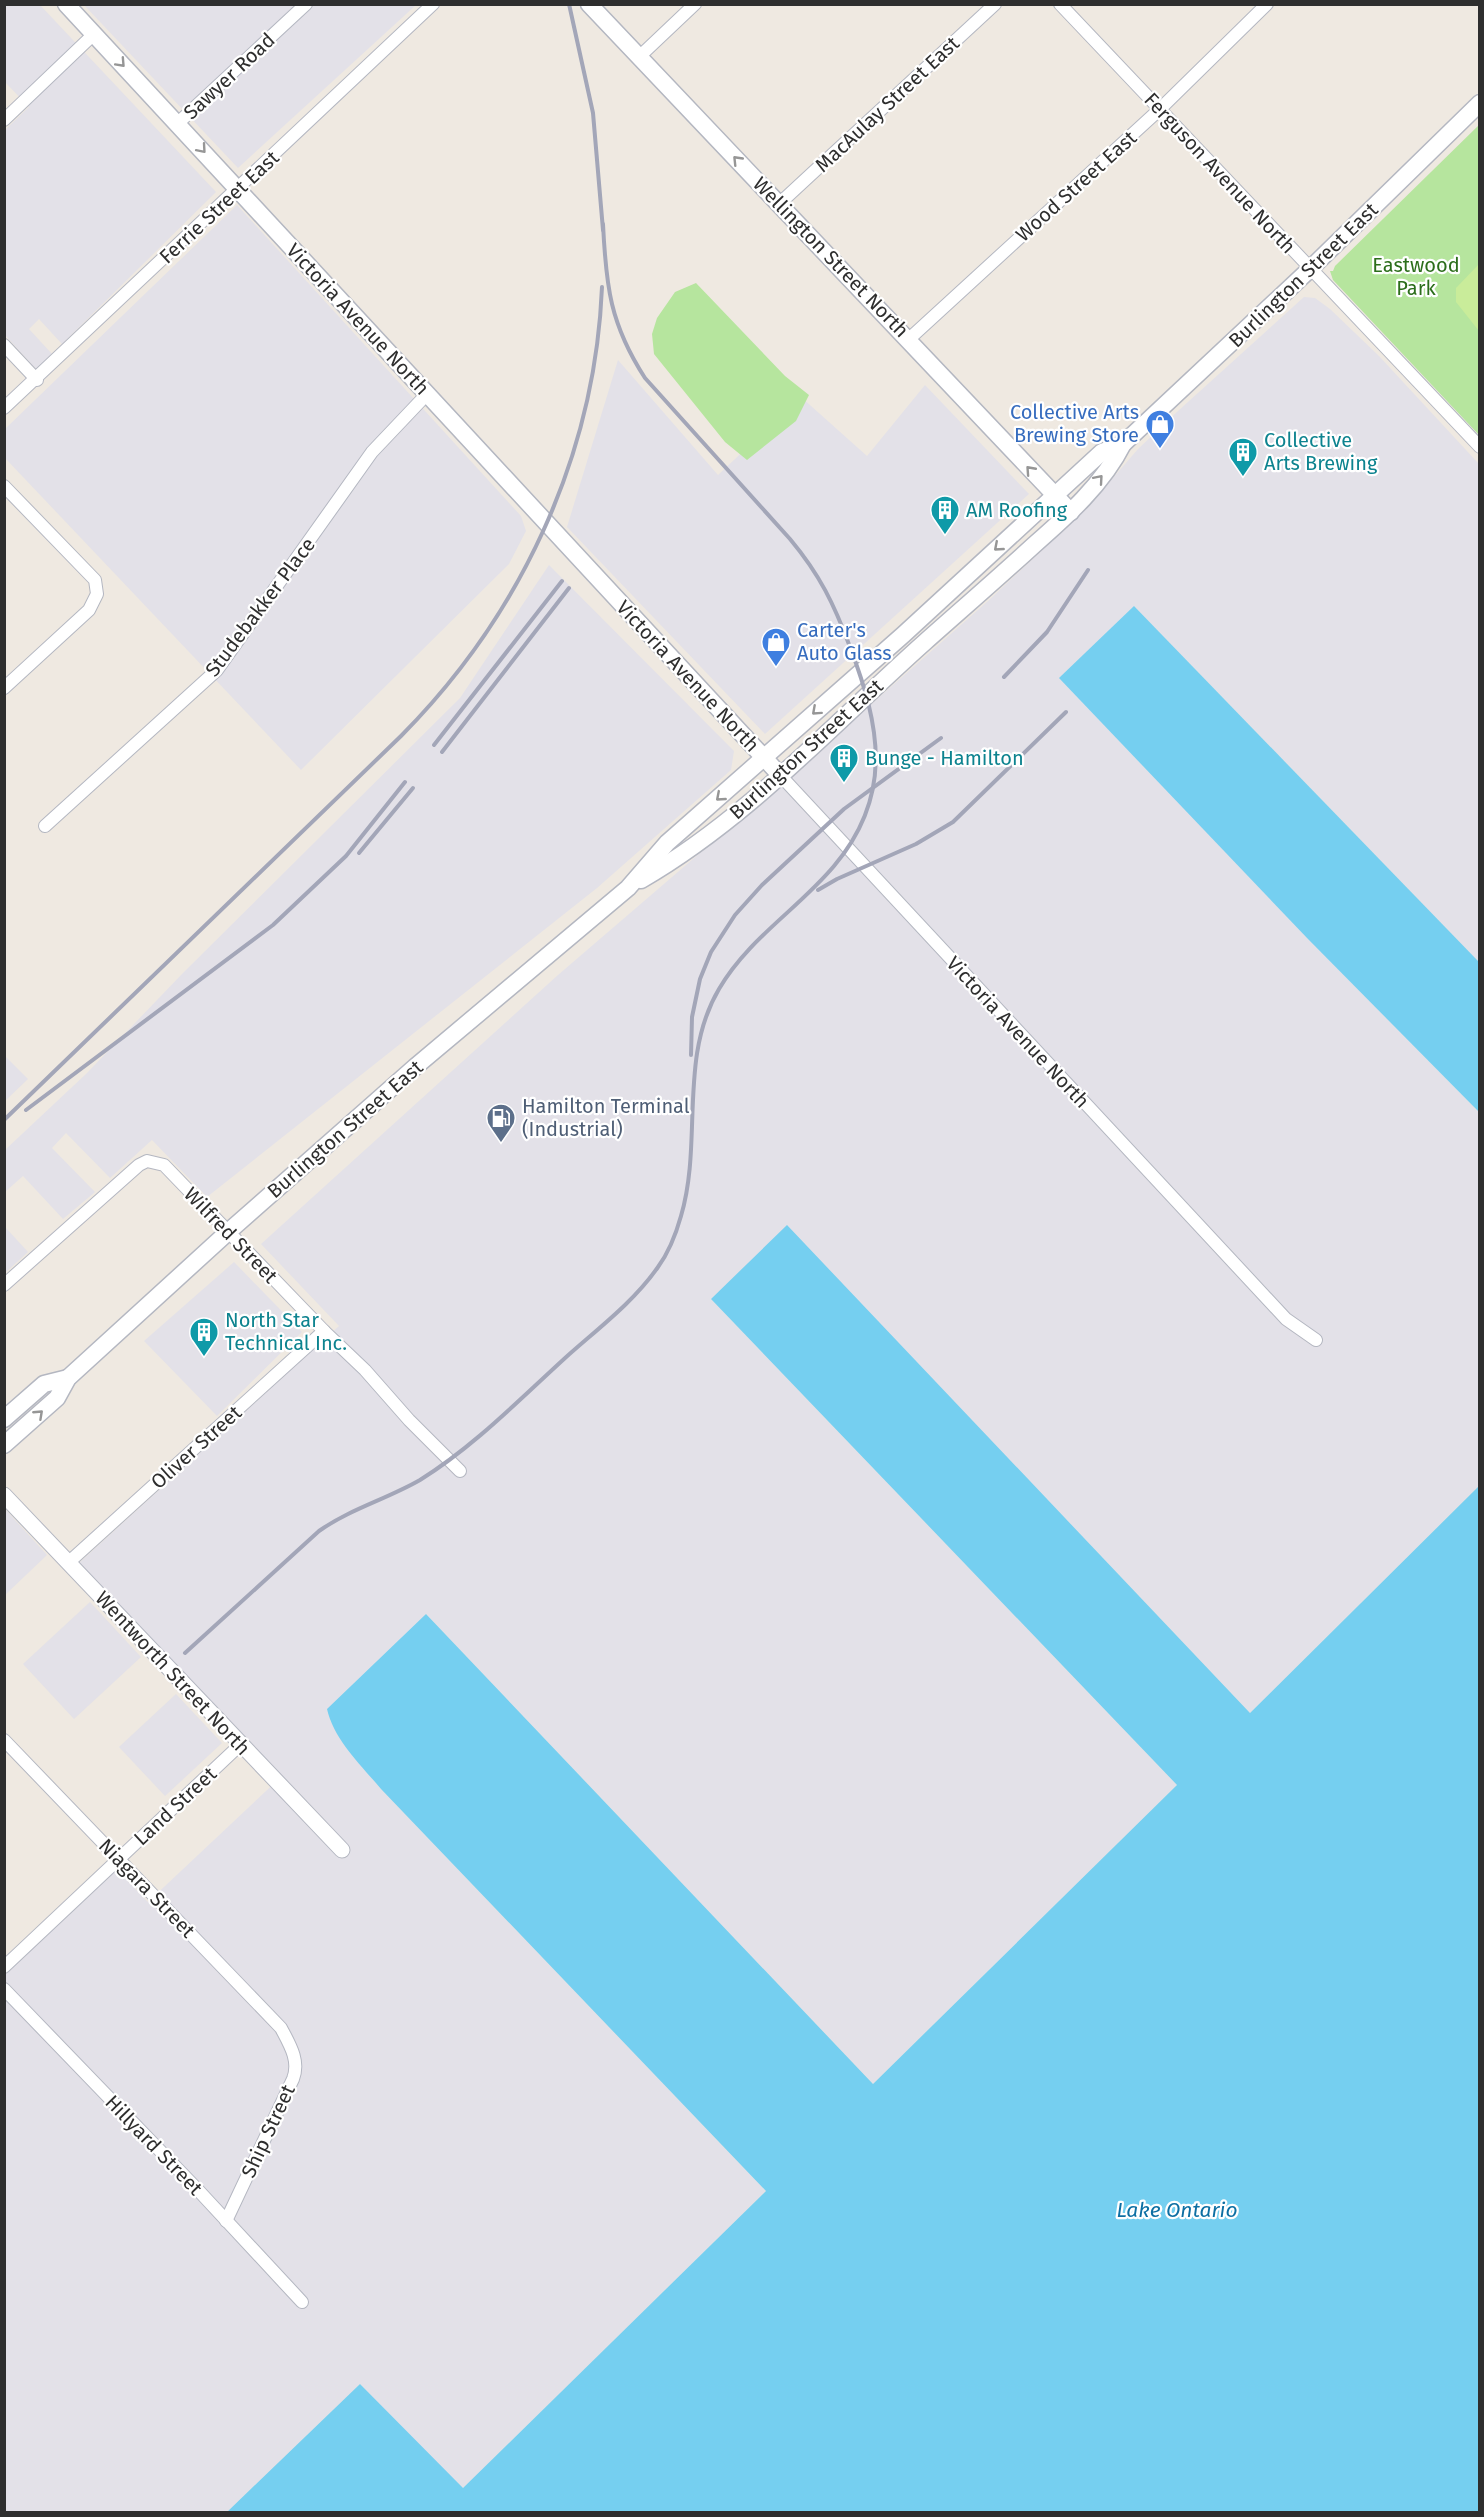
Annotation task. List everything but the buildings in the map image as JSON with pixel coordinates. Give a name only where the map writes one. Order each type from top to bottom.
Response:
[{"type":"main road","name":"Victoria Avenue North","points":[[66,4],[178,123],[236,190],[429,393],[780,775]]},
{"type":"main road","name":"Wellington Street North","points":[[589,4],[1071,512]]},
{"type":"main road","name":"Burlington Street East","points":[[628,888],[679,858],[780,775],[1071,512],[1114,462],[1123,444],[1310,269],[1479,104]]},
{"type":"main road","name":"Burlington Street East","points":[[4,1446],[57,1398],[68,1378],[228,1232],[415,1067],[628,888],[667,843],[1055,497],[1102,452],[1123,444]]},
{"type":"main road","name":"Burlington Street East","points":[[4,1419],[44,1384],[68,1378]]},
{"type":"street","name":"Sawyer Road","points":[[178,123],[306,4]]},
{"type":"street","name":"Ferrie Street East","points":[[4,408],[37,380],[433,4]]},
{"type":"street","points":[[639,57],[695,4]]},
{"type":"street","name":"MacAulay Street East","points":[[779,204],[995,4]]},
{"type":"street","name":"Ferguson Avenue North","points":[[1060,4],[1479,447]]},
{"type":"street","name":"Wood Street East","points":[[909,339],[1160,109],[1267,4]]},
{"type":"street","points":[[4,120],[94,34]]},
{"type":"street","points":[[4,345],[37,380]]},
{"type":"street","name":"Studebakker Place","points":[[45,826],[217,670],[372,452],[429,393]]},
{"type":"street","points":[[4,688],[89,610],[97,594],[94,580],[6,492]]},
{"type":"street","name":"Victoria Avenue North","points":[[780,775],[1286,1319],[1316,1340]]},
{"type":"street","name":"Wilfred Street","points":[[4,1285],[139,1165],[147,1161],[164,1165],[460,1471]]},
{"type":"street","name":"Oliver Street","points":[[69,1563],[324,1331]]},
{"type":"street","name":"Wentworth Street North","points":[[4,1495],[342,1850]]},
{"type":"street","name":"Niagara Street","points":[[4,1740],[281,2028],[287,2039]]},
{"type":"street","name":"Land Street","points":[[4,1967],[241,1744]]},
{"type":"street","name":"Hillyard Street","points":[[4,1989],[302,2302]]},
{"type":"street","name":"Ship Street","points":[[226,2221],[296,2070],[287,2039]]},
{"type":"shaded area","points":[[5,5],[40,5],[216,192],[62,344],[39,319],[29,329],[52,354],[36,369],[5,335],[5,130],[29,107],[5,82]]},
{"type":"shaded area","points":[[84,5],[416,5],[238,168]]},
{"type":"shaded area","points":[[237,205],[521,516],[526,531],[509,564],[301,770],[5,458],[5,429]]},
{"type":"shaded area","points":[[1304,297],[1315,298],[1330,309],[1379,356],[1479,464],[1479,962],[1134,606],[1220,845],[1479,1112],[1479,1486],[1250,1713],[787,1226],[711,1299],[1177,1785],[873,2084],[426,1614],[330,1720],[345,1746],[381,1789],[766,2191],[462,2489],[360,2384],[227,2512],[5,2512],[5,1975],[116,1869],[148,1902],[282,1776],[79,1563],[339,1326],[261,1244],[558,975],[806,762],[988,601],[1087,508],[1138,449]]},
{"type":"shaded area","points":[[618,360],[718,475],[801,397],[867,456],[925,385],[1029,494],[765,734],[567,527]]},
{"type":"shaded area","points":[[549,565],[734,751],[731,770],[597,888],[207,1197],[152,1140],[110,1178],[66,1133],[52,1148],[95,1192],[63,1219],[23,1176],[5,1192],[5,1150],[87,1073],[182,974],[460,698]]},
{"type":"shaded area","points":[[5,1056],[28,1079],[5,1101]]},
{"type":"shaded area","points":[[5,1227],[28,1252],[4,1273]]},
{"type":"shaded area","points":[[234,1262],[302,1332],[217,1416],[144,1341]]},
{"type":"shaded area","points":[[4,1508],[47,1555],[5,1595],[4,1595]]},
{"type":"shaded area","points":[[90,1602],[141,1657],[74,1719],[23,1664]]},
{"type":"shaded area","points":[[176,1694],[222,1743],[165,1796],[119,1747]]},
{"type":"green space","name":"Eastwood Park","points":[[1479,125],[1479,435],[1333,280],[1330,271],[1333,271],[1335,266]]},
{"type":"green space","points":[[1479,264],[1479,331],[1456,302],[1456,288]]},
{"type":"green space","points":[[696,283],[785,376],[809,395],[796,421],[747,460],[725,442],[654,354],[652,334],[657,318],[675,292]]},
{"type":"water","points":[[1134,606],[1479,962],[1479,1112],[1308,939],[1059,678]]},
{"type":"water","name":"Lake Ontario","points":[[787,1225],[1250,1713],[1479,1486],[1479,2512],[227,2512],[360,2384],[463,2488],[766,2191],[381,1789],[342,1742],[327,1709],[426,1614],[873,2084],[1177,1785],[711,1299]]},
{"type":"railway","points":[[569,4],[593,113],[603,230]]},
{"type":"railway","points":[[185,1653],[319,1531],[343,1516],[420,1480],[458,1453],[495,1423],[614,1316],[648,1280],[672,1243],[681,1216],[690,1159],[695,1072],[706,1016],[731,971],[759,939],[834,866],[853,839],[866,813],[873,786],[876,760],[874,732],[860,676],[838,617],[825,590],[801,552],[645,378],[633,358],[624,340],[612,304],[608,286],[603,224]]},
{"type":"railway","points":[[4,1120],[401,736],[444,689],[482,639],[515,586],[544,530],[567,472],[584,412],[596,350],[602,287]]},
{"type":"railway","points":[[1004,677],[1047,632],[1088,570]]},
{"type":"railway","points":[[434,745],[562,581]]},
{"type":"railway","points":[[442,752],[569,588]]},
{"type":"railway","points":[[818,890],[837,879],[916,844],[953,822],[1066,712]]},
{"type":"railway","points":[[691,1055],[692,1017],[700,979],[711,952],[735,915],[762,885],[844,809],[941,738]]},
{"type":"railway","points":[[26,1110],[273,925],[346,856],[405,782]]},
{"type":"railway","points":[[359,853],[413,788]]},
{"type":"place","name":"Collective Arts Brewing Store","points":[[1160,450]]},
{"type":"place","name":"Collective Arts Brewing","points":[[1243,478]]},
{"type":"place","name":"AM Roofing","points":[[945,536]]},
{"type":"place","name":"Carter's Auto Glass","points":[[776,668]]},
{"type":"place","name":"Bunge - Hamilton","points":[[844,784]]},
{"type":"place","name":"Hamilton Terminal (Industrial)","points":[[501,1144]]},
{"type":"place","name":"North Star Technical Inc.","points":[[204,1358]]}]
